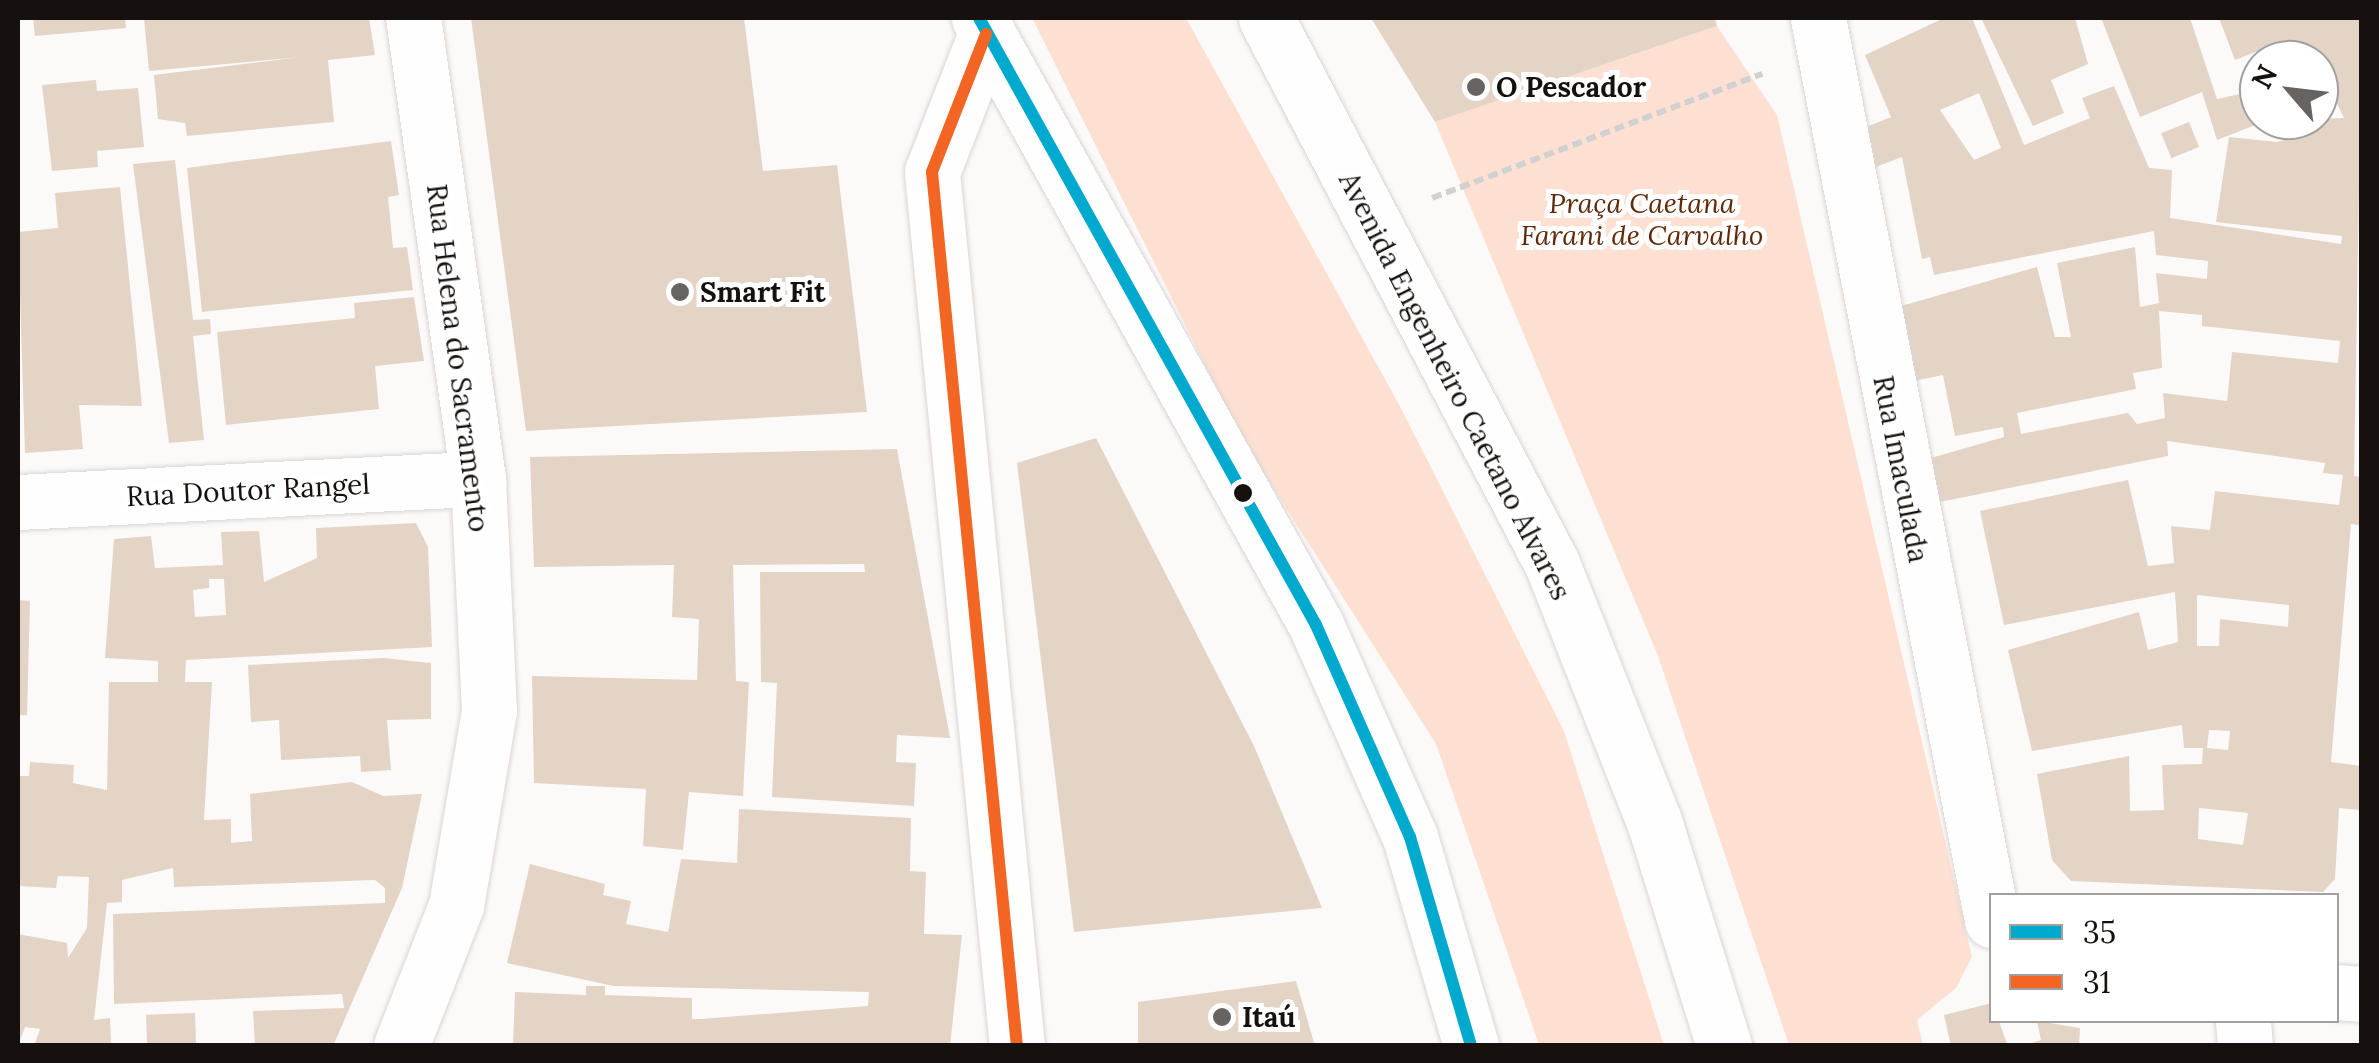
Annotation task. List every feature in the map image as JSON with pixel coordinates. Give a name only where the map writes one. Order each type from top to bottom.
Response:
[{"type":"street","name":"Rua Helena do Sacramento","points":[[401,1046],[429,993],[476,820],[488,710],[478,478],[413,18]]},
{"type":"street","name":"Avenida Engenheiro Caetano Alvares","points":[[1266,18],[1552,564],[1654,821],[1724,1046]]},
{"type":"street","points":[[983,24],[932,172],[1017,1046]]},
{"type":"street","points":[[983,24],[1316,626],[1410,836],[1471,1046]]},
{"type":"street","name":"Rua Imaculada","points":[[1819,35],[1989,905]]},
{"type":"street","name":"Rua Doutor Rangel","points":[[18,502],[478,478]]},
{"type":"path","points":[[1370,221],[1819,35]]},
{"type":"green space","points":[[1032,18],[1186,18],[1402,410],[1564,731],[1664,1045],[1539,1045],[1436,744],[1241,437]]},
{"type":"green space","name":"Praça Caetana Farani de Carvalho","points":[[1717,26],[1777,115],[1972,957],[1956,988],[1917,1020],[1923,1045],[1789,1045],[1658,656],[1435,122]]},
{"type":"building","points":[[33,18],[125,18],[126,28],[35,36]]},
{"type":"building","points":[[144,18],[369,18],[375,55],[328,60],[334,122],[187,136],[185,123],[158,119],[154,75],[301,57],[149,71]]},
{"type":"building","name":"Smart Fit","points":[[471,18],[744,18],[763,171],[837,165],[867,412],[526,431]]},
{"type":"building","name":"O Pescador","points":[[1371,18],[1715,18],[1717,26],[1435,122]]},
{"type":"building","points":[[1944,18],[1972,18],[2024,145],[2090,118],[2082,98],[2114,86],[2149,168],[2172,170],[2170,218],[2341,244],[2342,236],[2216,222],[2229,137],[2277,142],[2339,140],[2339,118],[2344,118],[2339,108],[2339,40],[2239,40],[2239,58],[2235,60],[2219,18],[2362,18],[2354,476],[2362,477],[2362,526],[2351,524],[2331,762],[2362,766],[2362,789],[2359,810],[2339,808],[2335,879],[2323,892],[2071,881],[2052,860],[2037,774],[2129,756],[2130,811],[2164,810],[2162,765],[2202,764],[2203,748],[2184,748],[2182,725],[2032,751],[2008,650],[2139,612],[2148,650],[2178,642],[2175,592],[2004,625],[1980,511],[2128,480],[2148,566],[2174,563],[2171,526],[2210,530],[2215,491],[2339,505],[2343,475],[2323,473],[2325,463],[2167,441],[2168,456],[1940,502],[1931,458],[2004,437],[2003,427],[1955,436],[1943,375],[1914,381],[1898,307],[2037,267],[2055,337],[2071,337],[2057,263],[2135,247],[2140,307],[2159,303],[2156,273],[2207,279],[2208,261],[2156,255],[2154,231],[1934,275],[1930,257],[1922,259],[1902,157],[1868,170],[1859,130],[1891,117],[1865,55]],"holes":[[[1979,93],[2001,148],[1974,160],[1940,110]],[[2159,311],[2202,315],[2202,326],[2340,341],[2338,363],[2232,352],[2227,401],[2163,393],[2165,418],[2137,424],[2128,413],[2021,434],[2017,413],[2136,389],[2133,373],[2162,368]],[[2197,595],[2289,605],[2288,627],[2220,619],[2219,646],[2197,646]],[[2209,730],[2230,731],[2228,750],[2207,748]],[[2199,808],[2248,813],[2243,845],[2198,839]]]},
{"type":"building","points":[[1981,18],[2075,18],[2088,64],[2051,80],[2064,113],[2033,126]]},
{"type":"building","points":[[2101,18],[2190,18],[2217,99],[2239,94],[2239,131],[2217,140],[2202,92],[2140,117]]},
{"type":"building","points":[[96,80],[97,91],[138,88],[144,147],[97,151],[98,167],[52,171],[42,85]]},
{"type":"building","points":[[2189,122],[2199,147],[2171,158],[2161,133]]},
{"type":"building","points":[[391,141],[399,195],[388,197],[393,248],[407,247],[413,290],[202,312],[187,168]]},
{"type":"building","points":[[175,160],[193,320],[210,319],[211,334],[193,336],[204,440],[169,443],[133,164]]},
{"type":"building","points":[[120,187],[142,406],[79,405],[83,449],[25,453],[18,232],[58,228],[55,193]]},
{"type":"building","points":[[414,297],[424,361],[375,366],[379,409],[226,425],[217,332],[355,318],[354,303]]},
{"type":"building","points":[[1096,438],[1254,746],[1322,908],[1074,932],[1017,463]]},
{"type":"building","points":[[897,449],[950,738],[897,735],[896,762],[916,763],[914,806],[772,797],[777,683],[761,682],[760,572],[865,572],[864,564],[733,565],[736,681],[749,682],[743,796],[689,792],[683,850],[643,846],[646,789],[534,783],[532,676],[697,680],[699,619],[672,617],[674,565],[534,567],[530,457]]},
{"type":"building","points":[[416,523],[428,547],[432,647],[186,660],[185,682],[212,682],[204,820],[231,819],[231,843],[252,841],[250,794],[352,782],[383,796],[422,794],[402,888],[333,1046],[255,1046],[253,1011],[344,1008],[342,994],[114,1004],[113,914],[385,903],[385,888],[375,880],[174,887],[173,868],[122,880],[122,902],[107,903],[94,1020],[110,1018],[111,1043],[34,1046],[40,1029],[25,1027],[18,1046],[18,934],[67,943],[68,958],[87,928],[89,877],[58,876],[56,888],[18,886],[18,776],[29,776],[30,762],[74,765],[73,783],[107,790],[109,682],[158,682],[158,661],[105,658],[114,539],[151,536],[155,568],[223,565],[221,532],[259,531],[264,582],[317,558],[316,528]],"holes":[[[209,579],[224,579],[226,615],[195,617],[193,590],[209,588]]]},
{"type":"building","points":[[18,600],[30,601],[27,715],[18,715]]},
{"type":"building","points":[[383,658],[431,663],[431,719],[387,720],[391,770],[361,772],[360,756],[281,760],[279,720],[251,722],[248,665]]},
{"type":"building","points":[[739,809],[911,818],[910,871],[926,872],[924,934],[962,935],[950,1046],[513,1045],[515,992],[586,995],[586,986],[605,986],[605,995],[692,998],[692,1019],[868,1006],[869,992],[614,986],[507,963],[530,864],[605,884],[603,895],[631,901],[626,924],[668,932],[681,859],[737,863]]},
{"type":"building","name":"Itaú","points":[[1296,981],[1315,1046],[1138,1046],[1138,1002]]},
{"type":"building","points":[[1989,1004],[1989,1023],[1999,1023],[2008,1046],[1951,1046],[1944,1015]]},
{"type":"building","points":[[195,1013],[196,1046],[147,1046],[146,1015]]},
{"type":"building","points":[[2037,1023],[2080,1028],[2079,1046],[2022,1046],[2041,1040]]},
{"type":"transit line","name":"35","points":[[979,18],[1316,625],[1410,837],[1471,1046]]},
{"type":"transit line","name":"31","points":[[986,34],[932,172],[1017,1046]]},
{"type":"place","name":"O Pescador","points":[[1476,87]]},
{"type":"place","name":"Smart Fit","points":[[680,292]]},
{"type":"place","name":"Itaú","points":[[1222,1017]]}]
